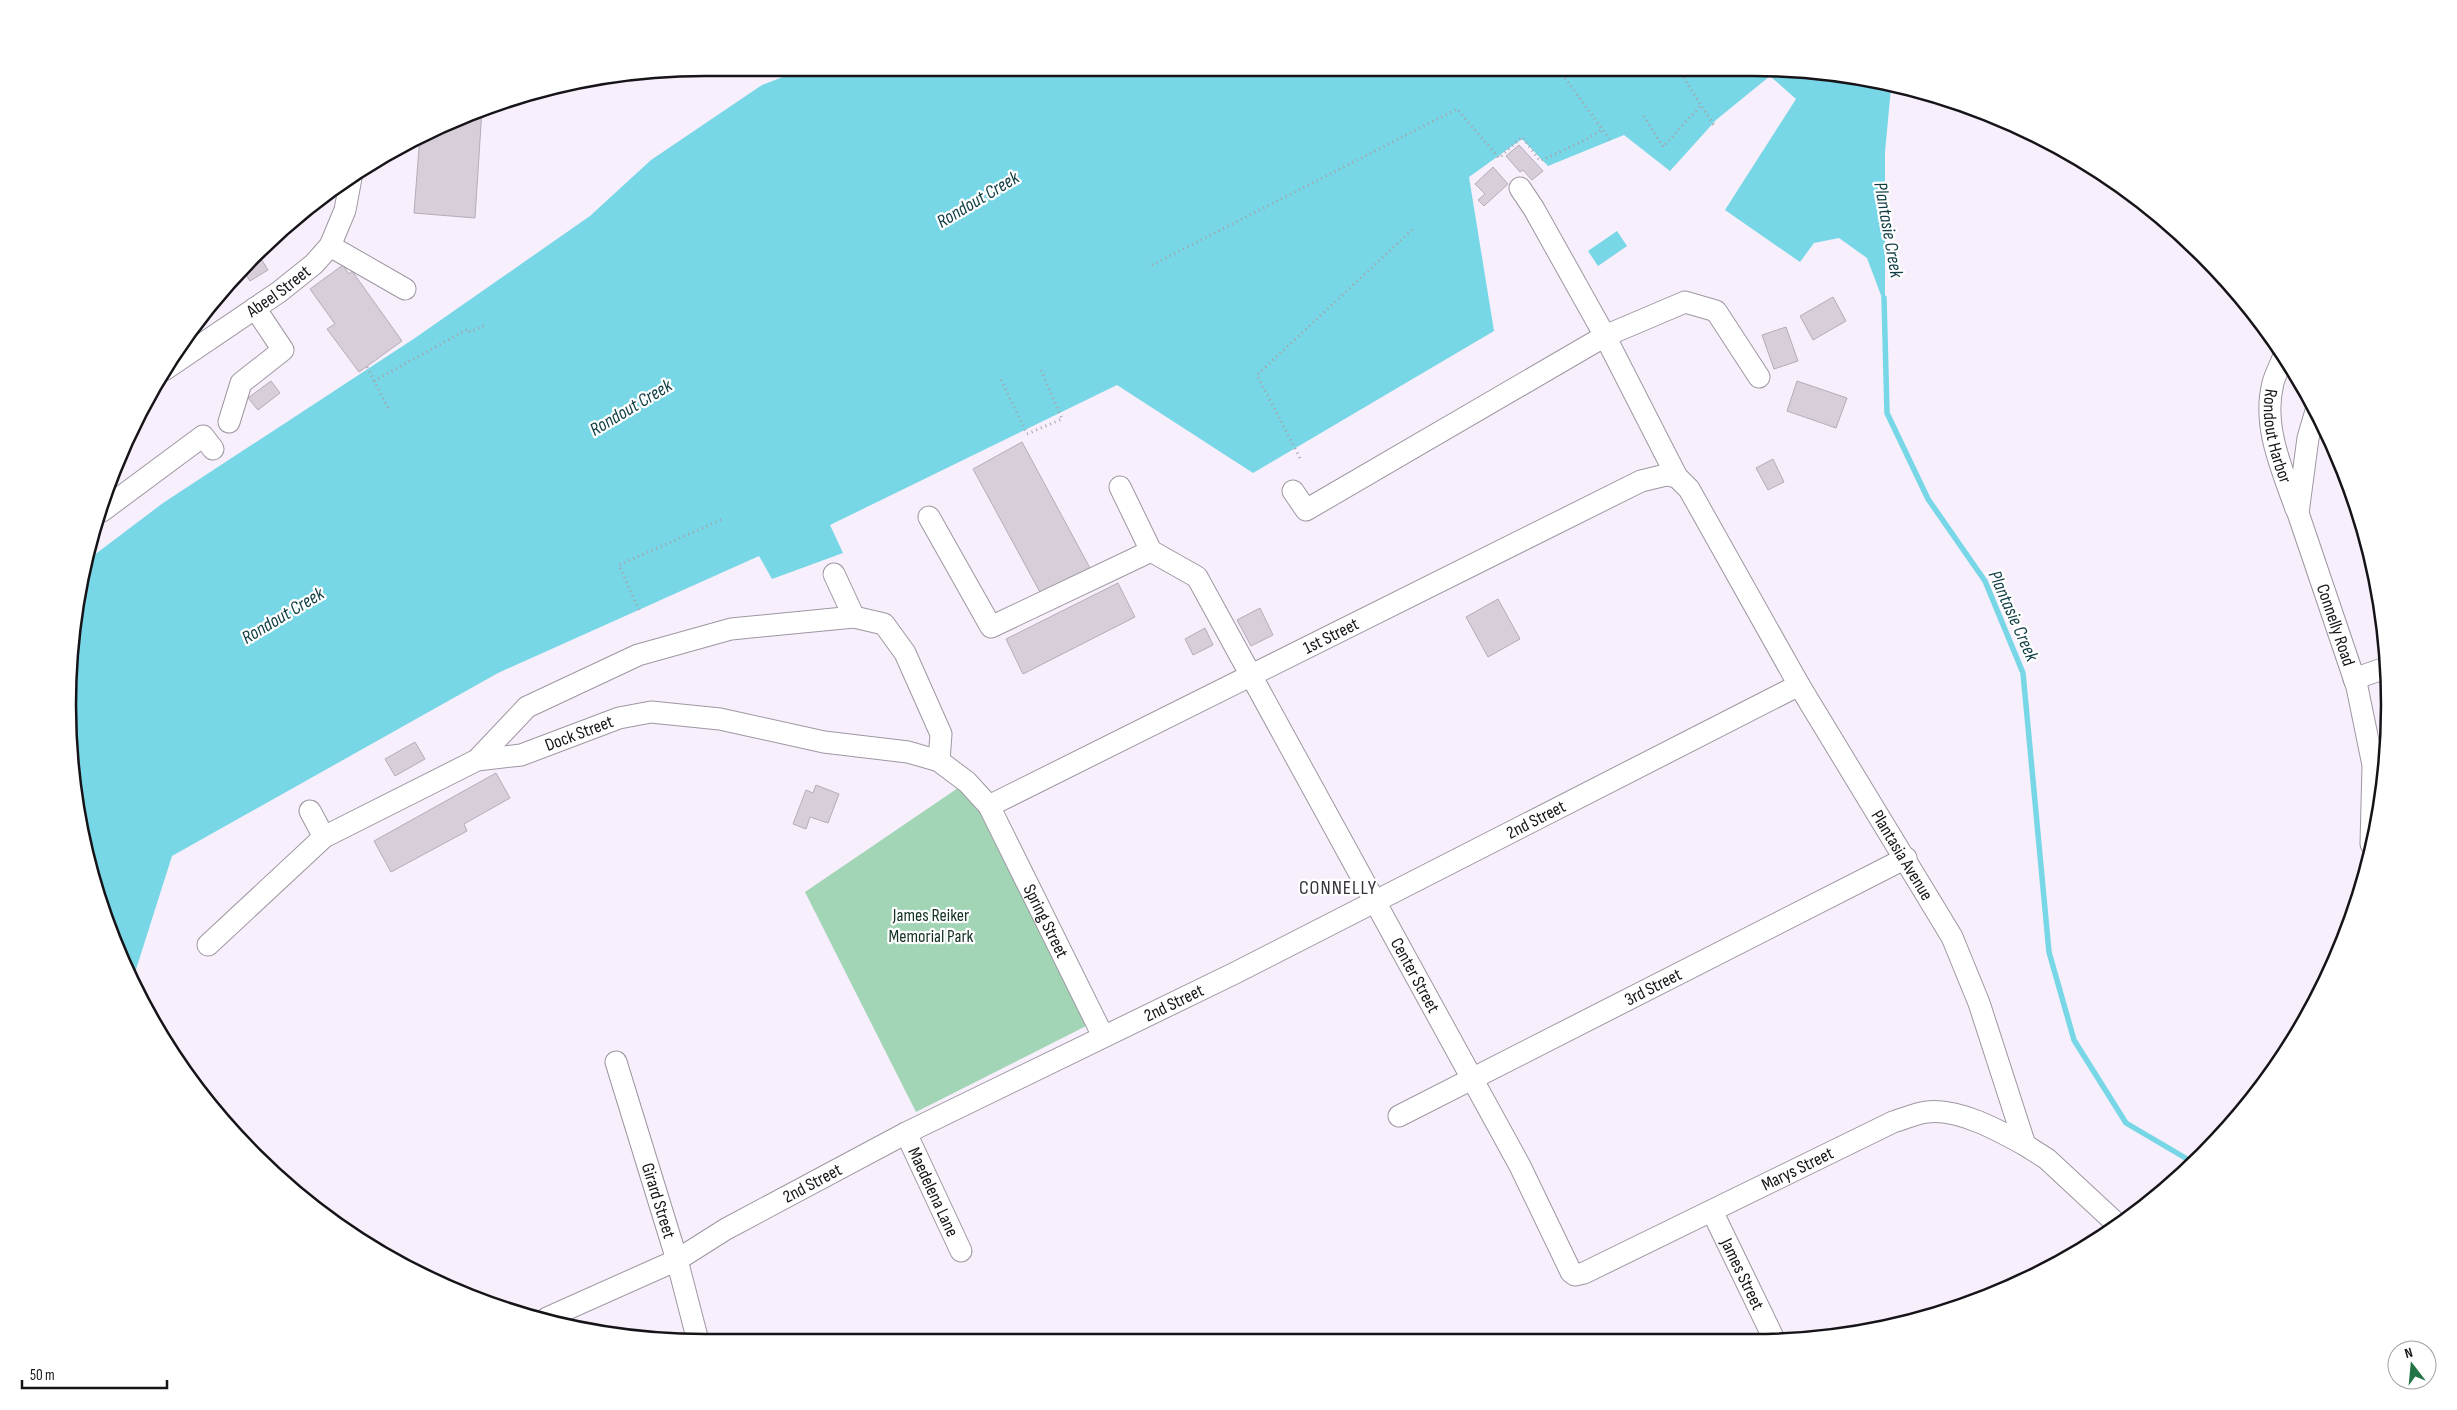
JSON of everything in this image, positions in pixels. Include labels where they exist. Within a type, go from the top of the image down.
[{"type":"street","name":"Abeel Street","points":[[182,356],[256,308],[314,264],[330,246],[346,210],[350,186]]},
{"type":"street","name":"Plantasia Avenue","points":[[1520,188],[1534,209],[1605,336],[1677,477],[1689,489],[1799,685],[1906,858],[1952,937],[1980,1003],[2025,1144]]},
{"type":"street","points":[[330,246],[405,289]]},
{"type":"street","points":[[1293,491],[1306,510],[1605,336],[1685,302],[1716,311],[1759,377]]},
{"type":"street","points":[[229,422],[241,383],[284,350],[256,308]]},
{"type":"street","name":"Rondout Harbor","points":[[2280,365],[2273,383],[2269,412],[2276,450],[2298,514]]},
{"type":"street","name":"Connelly Road","points":[[2313,421],[2308,438],[2298,514],[2354,679],[2373,764],[2372,808]]},
{"type":"street","points":[[109,506],[203,436],[213,449]]},
{"type":"street","name":"1st Street","points":[[989,806],[1641,481],[1666,475],[1677,477]]},
{"type":"street","points":[[928,517],[991,627],[1151,551],[1120,487]]},
{"type":"street","name":"Center Street","points":[[1151,551],[1197,577],[1473,1078],[1520,1166],[1571,1272],[1575,1275]]},
{"type":"street","points":[[834,574],[854,617]]},
{"type":"street","points":[[477,760],[527,707],[638,655],[731,629],[854,617],[884,624],[905,654],[941,734],[939,761]]},
{"type":"street","points":[[2354,679],[2379,670]]},
{"type":"street","name":"2nd Street","points":[[554,1315],[677,1260],[726,1228],[906,1133],[1235,972],[1799,685]]},
{"type":"street","name":"Dock Street","points":[[208,945],[324,837],[477,760],[521,755],[619,718],[651,712],[720,719],[824,742],[908,752],[939,761],[967,782],[989,806]]},
{"type":"street","name":"Spring Street","points":[[989,806],[1103,1036]]},
{"type":"street","points":[[310,811],[324,837]]},
{"type":"street","name":"3rd Street","points":[[1399,1116],[1906,858]]},
{"type":"street","name":"Girard Street","points":[[616,1062],[677,1260],[696,1334]]},
{"type":"street","name":"Marys Street","points":[[1575,1275],[1584,1273],[1894,1122],[1926,1112],[1946,1112],[1992,1127],[2025,1144]]},
{"type":"street","name":"Maedelena Lane","points":[[906,1133],[961,1251]]},
{"type":"street","points":[[2025,1144],[2047,1159],[2112,1220]]},
{"type":"street","name":"James Street","points":[[1712,1211],[1771,1333]]},
{"type":"path","points":[[1563,76],[1611,141]]},
{"type":"path","points":[[1682,76],[1715,127]]},
{"type":"path","points":[[1644,116],[1663,148],[1701,105]]},
{"type":"path","points":[[1152,265],[1457,109],[1499,158],[1522,137],[1540,161],[1587,139],[1602,129]]},
{"type":"path","points":[[1300,458],[1257,375],[1414,228]]},
{"type":"path","points":[[374,381],[468,329],[470,332],[485,325]]},
{"type":"path","points":[[367,367],[388,408]]},
{"type":"path","points":[[1001,380],[1027,434],[1062,419],[1041,370]]},
{"type":"path","points":[[639,610],[619,565],[723,519]]},
{"type":"green space","name":"James Reiker Memorial Park","points":[[958,788],[987,815],[1086,1026],[916,1112],[805,892]]},
{"type":"water","name":"Rondout Creek","points":[[786,76],[1769,77],[1716,120],[1670,171],[1624,135],[1548,166],[1522,139],[1469,177],[1494,331],[1253,473],[1117,385],[830,525],[843,553],[772,579],[759,556],[498,673],[172,856],[135,971],[124,946],[98,868],[88,828],[78,746],[76,705],[78,664],[88,582],[95,555],[163,503],[415,338],[590,216],[651,160],[762,85]]},
{"type":"water","points":[[1771,77],[1834,82],[1891,92],[1885,152],[1885,306],[1867,258],[1839,238],[1814,243],[1800,262],[1725,210],[1796,99]]},
{"type":"water","points":[[1617,231],[1627,246],[1598,266],[1588,251]]},
{"type":"building","points":[[481,118],[475,218],[414,213],[419,145]]},
{"type":"building","points":[[1519,145],[1543,171],[1532,180],[1523,170],[1520,172],[1506,156]]},
{"type":"building","points":[[1493,167],[1508,184],[1484,206],[1478,200],[1485,194],[1475,184]]},
{"type":"building","points":[[261,259],[268,270],[250,281],[246,275]]},
{"type":"building","points":[[343,265],[349,274],[352,271],[402,341],[359,372],[327,329],[335,324],[310,289]]},
{"type":"building","points":[[1833,297],[1846,321],[1813,340],[1800,316]]},
{"type":"building","points":[[1786,327],[1798,361],[1774,369],[1762,335]]},
{"type":"building","points":[[271,381],[280,393],[258,410],[248,398]]},
{"type":"building","points":[[1797,381],[1847,398],[1836,428],[1787,411]]},
{"type":"building","points":[[1022,442],[1090,568],[1041,594],[973,469]]},
{"type":"building","points":[[1773,459],[1784,482],[1768,490],[1756,468]]},
{"type":"building","points":[[1118,583],[1135,617],[1023,674],[1006,639]]},
{"type":"building","points":[[1498,599],[1520,639],[1488,657],[1466,617]]},
{"type":"building","points":[[1260,608],[1273,635],[1251,646],[1237,620]]},
{"type":"building","points":[[1205,628],[1213,645],[1193,655],[1185,639]]},
{"type":"building","points":[[415,742],[425,759],[395,776],[385,759]]},
{"type":"building","points":[[496,773],[510,798],[464,824],[467,831],[391,872],[374,841]]},
{"type":"building","points":[[816,785],[839,794],[828,823],[810,817],[806,829],[793,824],[806,790],[813,793]]},
{"type":"waterway","name":"Plantasie Creek","points":[[1884,298],[1887,413],[1928,499],[1985,581],[2023,673],[2049,952],[2074,1040],[2126,1123],[2187,1159]]},
{"type":"district","name":"CONNELLY","points":[[1338,888]]}]
